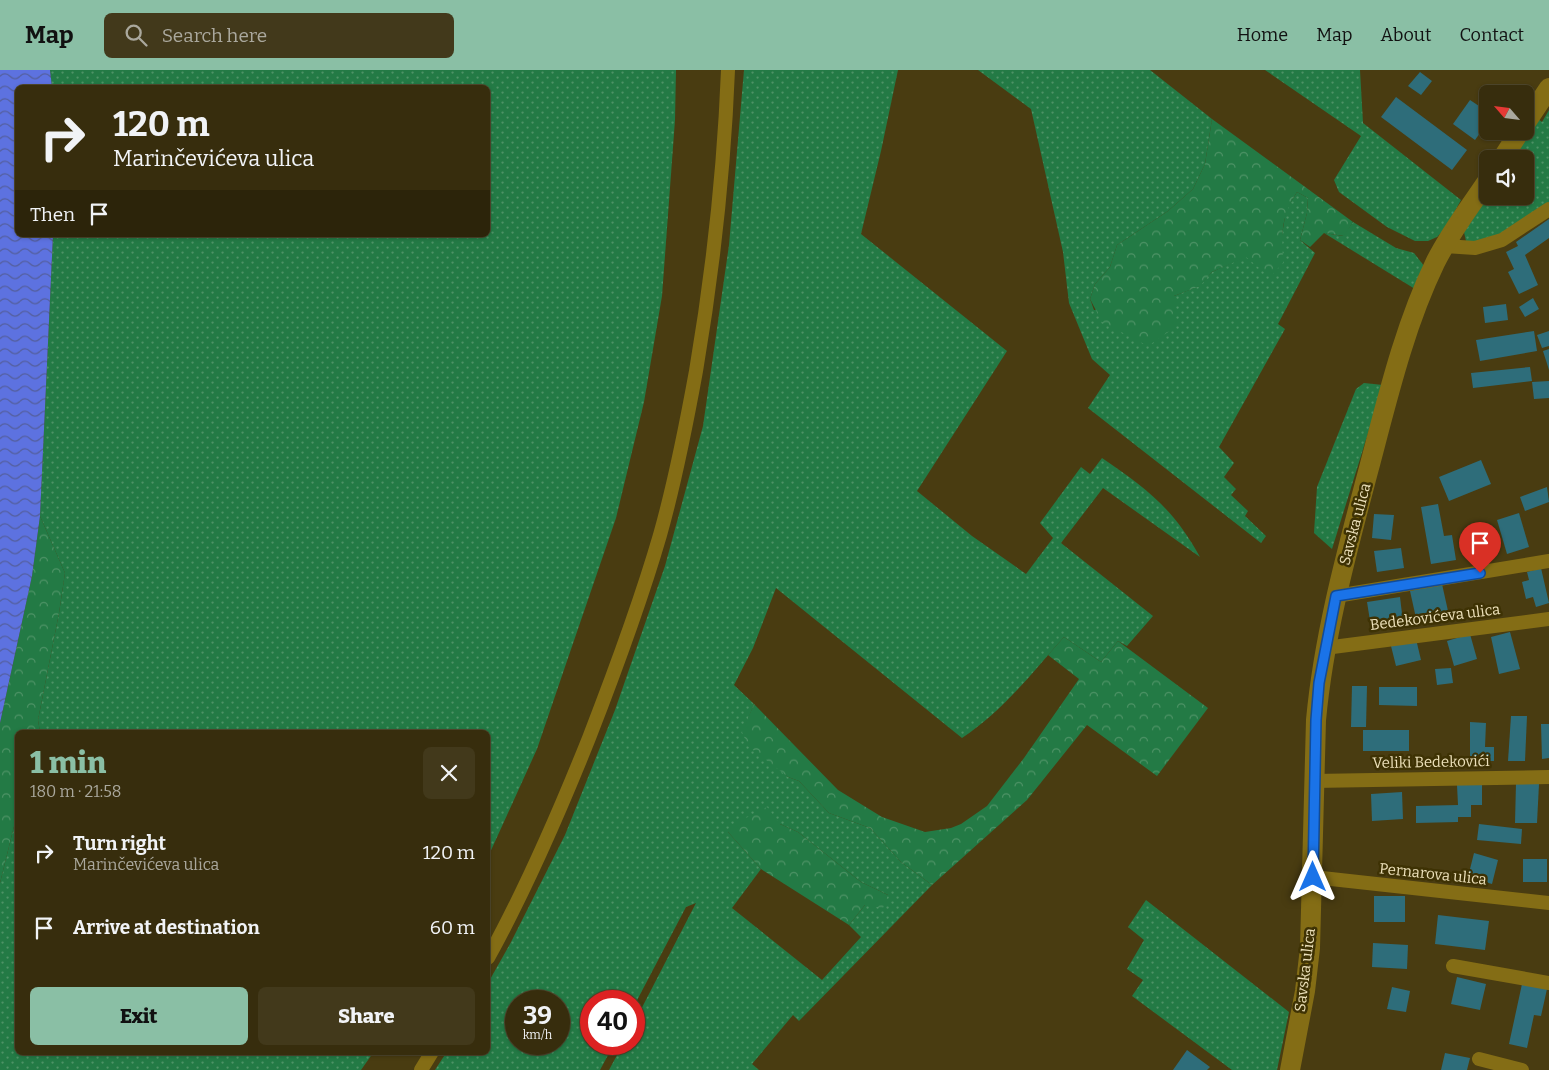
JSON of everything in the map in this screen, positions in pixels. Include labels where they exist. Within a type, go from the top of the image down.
[{"type":"street","points":[[490,954],[513,913],[561,810],[614,675],[660,534],[687,421],[711,282],[726,128],[728,70]]},
{"type":"street","points":[[1534,110],[1549,88]]},
{"type":"street","name":"Savska ulica","points":[[1290,1070],[1305,991],[1310,948],[1313,877],[1313,780],[1319,683],[1336,596],[1399,360],[1425,285],[1445,246],[1479,194]]},
{"type":"street","points":[[1445,246],[1475,248],[1488,245],[1521,229],[1549,209]]},
{"type":"street","points":[[1336,596],[1549,561]]},
{"type":"street","name":"Bedekovićeva ulica","points":[[1325,648],[1549,619]]},
{"type":"street","name":"Veliki Bedekovići","points":[[1313,780],[1549,777]]},
{"type":"street","name":"Pernarova ulica","points":[[1313,877],[1549,903]]},
{"type":"street","points":[[1453,966],[1549,983]]},
{"type":"street","points":[[421,1070],[430,1055]]},
{"type":"street","points":[[1479,1059],[1522,1070]]},
{"type":"green space","points":[[50,70],[676,70],[675,120],[662,296],[644,402],[616,518],[537,749],[490,853],[490,730],[40,730],[38,720],[65,573],[40,516],[53,237],[490,237],[490,85],[52,85]]},
{"type":"green space","points":[[744,70],[898,70],[861,234],[1007,351],[917,491],[972,536],[1026,574],[1053,538],[1040,523],[1081,467],[1090,474],[1102,458],[1146,490],[1169,512],[1180,525],[1200,557],[1103,488],[1061,543],[1153,616],[1127,646],[1118,641],[1101,662],[1064,637],[1003,704],[977,728],[962,738],[776,588],[753,648],[734,685],[754,704],[743,732],[788,777],[799,781],[829,813],[870,828],[901,862],[932,885],[799,1021],[793,1015],[752,1064],[759,1070],[609,1070],[617,1055],[645,1055],[645,1002],[696,903],[686,907],[642,990],[580,990],[580,1055],[608,1055],[600,1070],[435,1070],[445,1055],[490,1055],[490,979],[565,835],[615,710],[665,566],[703,426],[729,245]],"holes":[[[780,824],[798,832],[861,882],[888,895],[865,905],[849,925],[861,937],[822,980],[732,908],[761,869],[728,832]]]},
{"type":"green space","points":[[978,70],[1150,70],[1212,119],[1205,164],[1193,189],[1168,211],[1117,245],[1110,267],[1095,284],[1090,299],[1094,310],[1173,310],[1174,296],[1199,286],[1212,272],[1246,256],[1270,276],[1282,235],[1286,210],[1297,192],[1308,198],[1307,213],[1300,240],[1315,253],[1278,324],[1285,329],[1219,447],[1234,463],[1224,477],[1236,489],[1231,495],[1248,511],[1245,516],[1266,536],[1261,543],[1088,408],[1110,375],[1092,359],[1069,303],[1063,252],[1031,109]]},
{"type":"green space","points":[[1265,70],[1360,70],[1363,123],[1461,200],[1445,229],[1437,237],[1428,241],[1415,241],[1387,227],[1339,192],[1334,180],[1361,136]]},
{"type":"green space","points":[[1549,110],[1549,203],[1510,230],[1488,239],[1466,241],[1464,232],[1482,205],[1534,205],[1534,150],[1519,150],[1525,140],[1534,140],[1534,125],[1538,119],[1542,122]]},
{"type":"green space","points":[[1212,119],[1353,222],[1344,236],[1324,233],[1310,247],[1300,240],[1307,213],[1308,198],[1297,192],[1291,201],[1283,226],[1283,263],[1270,277],[1246,257],[1212,272],[1200,286],[1174,296],[1174,328],[1148,346],[1102,322],[1090,299],[1095,284],[1110,267],[1117,245],[1168,211],[1193,189],[1205,164]]},
{"type":"green space","points":[[1353,222],[1396,248],[1414,253],[1424,266],[1415,289],[1324,233],[1343,236]]},
{"type":"green space","points":[[1364,383],[1383,385],[1332,549],[1314,533],[1317,487],[1356,389]]},
{"type":"green space","points":[[40,516],[65,573],[38,720],[40,730],[15,730],[15,822],[0,883],[0,723],[32,576]]},
{"type":"green space","points":[[1064,637],[1101,662],[1118,641],[1208,708],[1157,776],[1087,725],[1027,800],[932,885],[901,862],[870,828],[829,813],[799,781],[788,777],[748,746],[742,732],[754,704],[838,790],[882,817],[925,832],[951,828],[961,824],[987,806],[1024,758],[1079,679],[1048,655]]},
{"type":"green space","points":[[767,807],[780,824],[798,832],[861,882],[888,895],[883,908],[865,905],[849,925],[761,869],[728,832],[744,819]]},
{"type":"green space","points":[[15,822],[15,1055],[372,1055],[361,1070],[0,1070],[0,883]]},
{"type":"green space","points":[[1146,900],[1289,1012],[1277,1070],[1232,1070],[1132,996],[1143,980],[1127,969],[1144,940],[1128,927]]},
{"type":"water","points":[[0,70],[50,70],[52,85],[15,85],[15,237],[53,237],[40,516],[32,576],[0,723]]},
{"type":"building","points":[[1420,72],[1432,81],[1421,95],[1408,86]]},
{"type":"building","points":[[1396,97],[1467,150],[1452,170],[1381,117]]},
{"type":"building","points":[[1470,100],[1479,106],[1479,134],[1475,140],[1453,124]]},
{"type":"building","points":[[1549,219],[1549,238],[1525,255],[1538,285],[1519,294],[1508,272],[1514,269],[1506,252],[1518,246],[1516,242]]},
{"type":"building","points":[[1533,298],[1539,309],[1525,317],[1519,307]]},
{"type":"building","points":[[1506,304],[1508,320],[1485,323],[1483,307]]},
{"type":"building","points":[[1534,331],[1537,351],[1480,361],[1476,340]]},
{"type":"building","points":[[1549,331],[1549,346],[1542,348],[1537,335]]},
{"type":"building","points":[[1549,349],[1549,370],[1543,351]]},
{"type":"building","points":[[1530,367],[1532,381],[1473,388],[1471,373]]},
{"type":"building","points":[[1549,381],[1549,398],[1534,399],[1532,382]]},
{"type":"building","points":[[1481,460],[1491,484],[1449,501],[1439,477]]},
{"type":"building","points":[[1547,487],[1549,502],[1525,511],[1520,497]]},
{"type":"building","points":[[1438,504],[1444,536],[1452,535],[1456,560],[1431,564],[1421,507]]},
{"type":"building","points":[[1519,513],[1529,547],[1507,554],[1497,520]]},
{"type":"building","points":[[1374,514],[1394,515],[1391,540],[1372,538]]},
{"type":"building","points":[[1401,548],[1404,568],[1377,572],[1374,551]]},
{"type":"building","points":[[1541,568],[1549,603],[1536,607],[1533,597],[1526,599],[1522,582],[1529,580],[1527,572]]},
{"type":"building","points":[[1442,584],[1448,611],[1416,618],[1410,591]]},
{"type":"building","points":[[1400,597],[1403,622],[1371,627],[1367,602]]},
{"type":"building","points":[[1510,632],[1520,669],[1499,674],[1491,637]]},
{"type":"building","points":[[1470,634],[1477,659],[1454,666],[1447,641]]},
{"type":"building","points":[[1416,639],[1421,660],[1396,666],[1391,646]]},
{"type":"building","points":[[1451,668],[1453,683],[1437,685],[1435,669]]},
{"type":"building","points":[[1352,686],[1367,686],[1366,727],[1351,727]]},
{"type":"building","points":[[1379,687],[1417,687],[1417,706],[1379,705]]},
{"type":"building","points":[[1511,716],[1527,716],[1525,761],[1508,761]]},
{"type":"building","points":[[1470,722],[1486,723],[1485,747],[1494,747],[1494,761],[1470,761]]},
{"type":"building","points":[[1541,724],[1549,724],[1549,758],[1542,759]]},
{"type":"building","points":[[1363,730],[1409,730],[1409,751],[1363,751]]},
{"type":"building","points":[[1516,783],[1539,784],[1537,823],[1515,823]]},
{"type":"building","points":[[1482,784],[1482,805],[1471,805],[1471,817],[1458,817],[1458,822],[1416,823],[1416,806],[1458,805],[1457,785]]},
{"type":"building","points":[[1402,792],[1403,819],[1372,821],[1371,794]]},
{"type":"building","points":[[1479,824],[1522,829],[1521,844],[1477,840]]},
{"type":"building","points":[[1474,853],[1498,860],[1492,884],[1468,877]]},
{"type":"building","points":[[1523,859],[1547,859],[1547,882],[1523,882]]},
{"type":"building","points":[[1374,896],[1405,896],[1405,922],[1374,922]]},
{"type":"building","points":[[1438,915],[1489,921],[1485,950],[1435,944]]},
{"type":"building","points":[[1373,943],[1408,945],[1407,969],[1372,967]]},
{"type":"building","points":[[1457,977],[1486,984],[1480,1010],[1451,1004]]},
{"type":"building","points":[[1522,984],[1547,989],[1541,1016],[1534,1015],[1527,1048],[1509,1044]]},
{"type":"building","points":[[1392,987],[1410,991],[1406,1012],[1387,1009]]},
{"type":"building","points":[[1187,1050],[1210,1067],[1207,1070],[1173,1070]]},
{"type":"building","points":[[1445,1053],[1470,1058],[1467,1070],[1441,1070]]},
{"type":"route","points":[[1313,877],[1313,780],[1319,683],[1336,596],[1480,573]]}]
